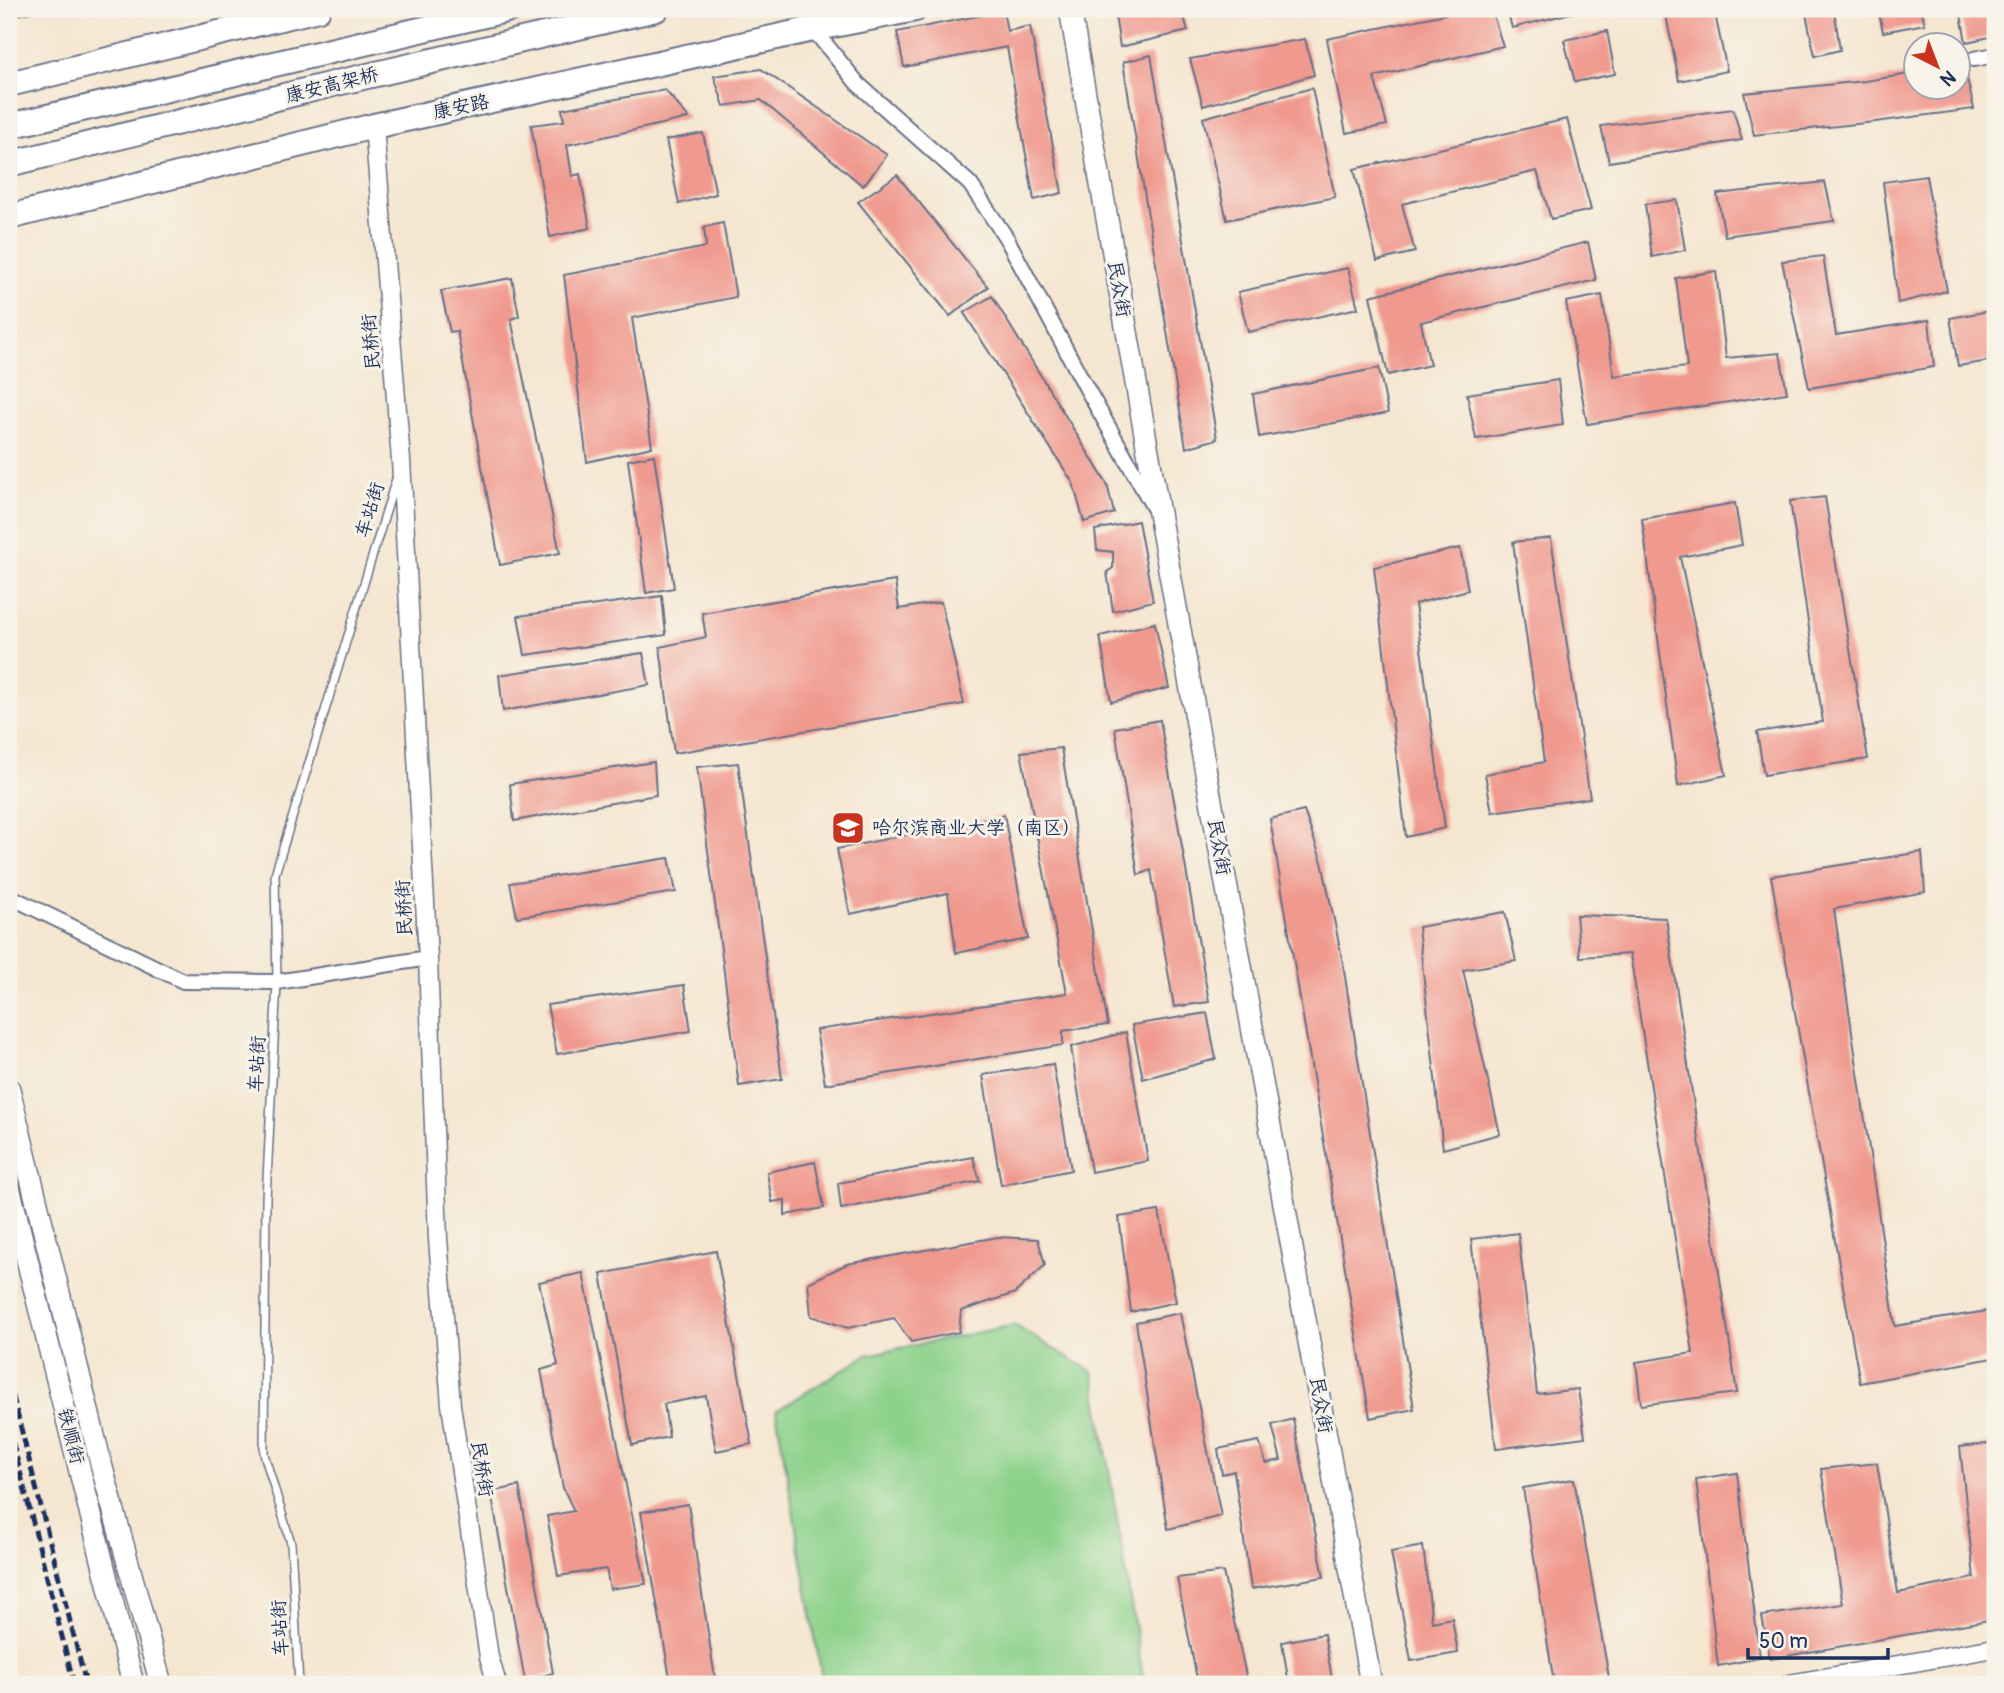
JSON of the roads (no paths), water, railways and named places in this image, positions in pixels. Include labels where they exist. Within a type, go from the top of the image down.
[{"type":"highway","points":[[9,84],[318,9]]},
{"type":"highway","name":"康安高架桥","points":[[9,126],[510,9]]},
{"type":"highway","name":"康安高架桥","points":[[9,164],[337,83],[656,9]]},
{"type":"highway","name":"康安路","points":[[9,217],[374,126],[915,9]]},
{"type":"main road","name":"民众街","points":[[1070,9],[1371,1684]]},
{"type":"main road","points":[[9,1089],[101,1464],[161,1684]]},
{"type":"main road","name":"铁顺街","points":[[9,1187],[133,1684]]},
{"type":"street","points":[[813,29],[858,84],[970,184],[1007,239],[1160,519]]},
{"type":"street","points":[[1974,59],[1995,55]]},
{"type":"street","name":"民桥街","points":[[374,126],[401,460],[428,958],[438,1239],[451,1405],[489,1657],[497,1684]]},
{"type":"street","points":[[9,896],[183,981],[277,982],[428,958]]},
{"type":"street","points":[[1789,1684],[1995,1648]]},
{"type":"lane","name":"车站街","points":[[299,1684],[290,1544],[264,1454],[266,1199],[277,982],[275,874],[401,460]]},
{"type":"railway","points":[[9,1381],[86,1684]]},
{"type":"railway","points":[[9,1428],[74,1684]]},
{"type":"railway","points":[[9,1664],[14,1684]]},
{"type":"place","name":"哈尔滨商业大学（南区）","points":[[848,828]]}]
